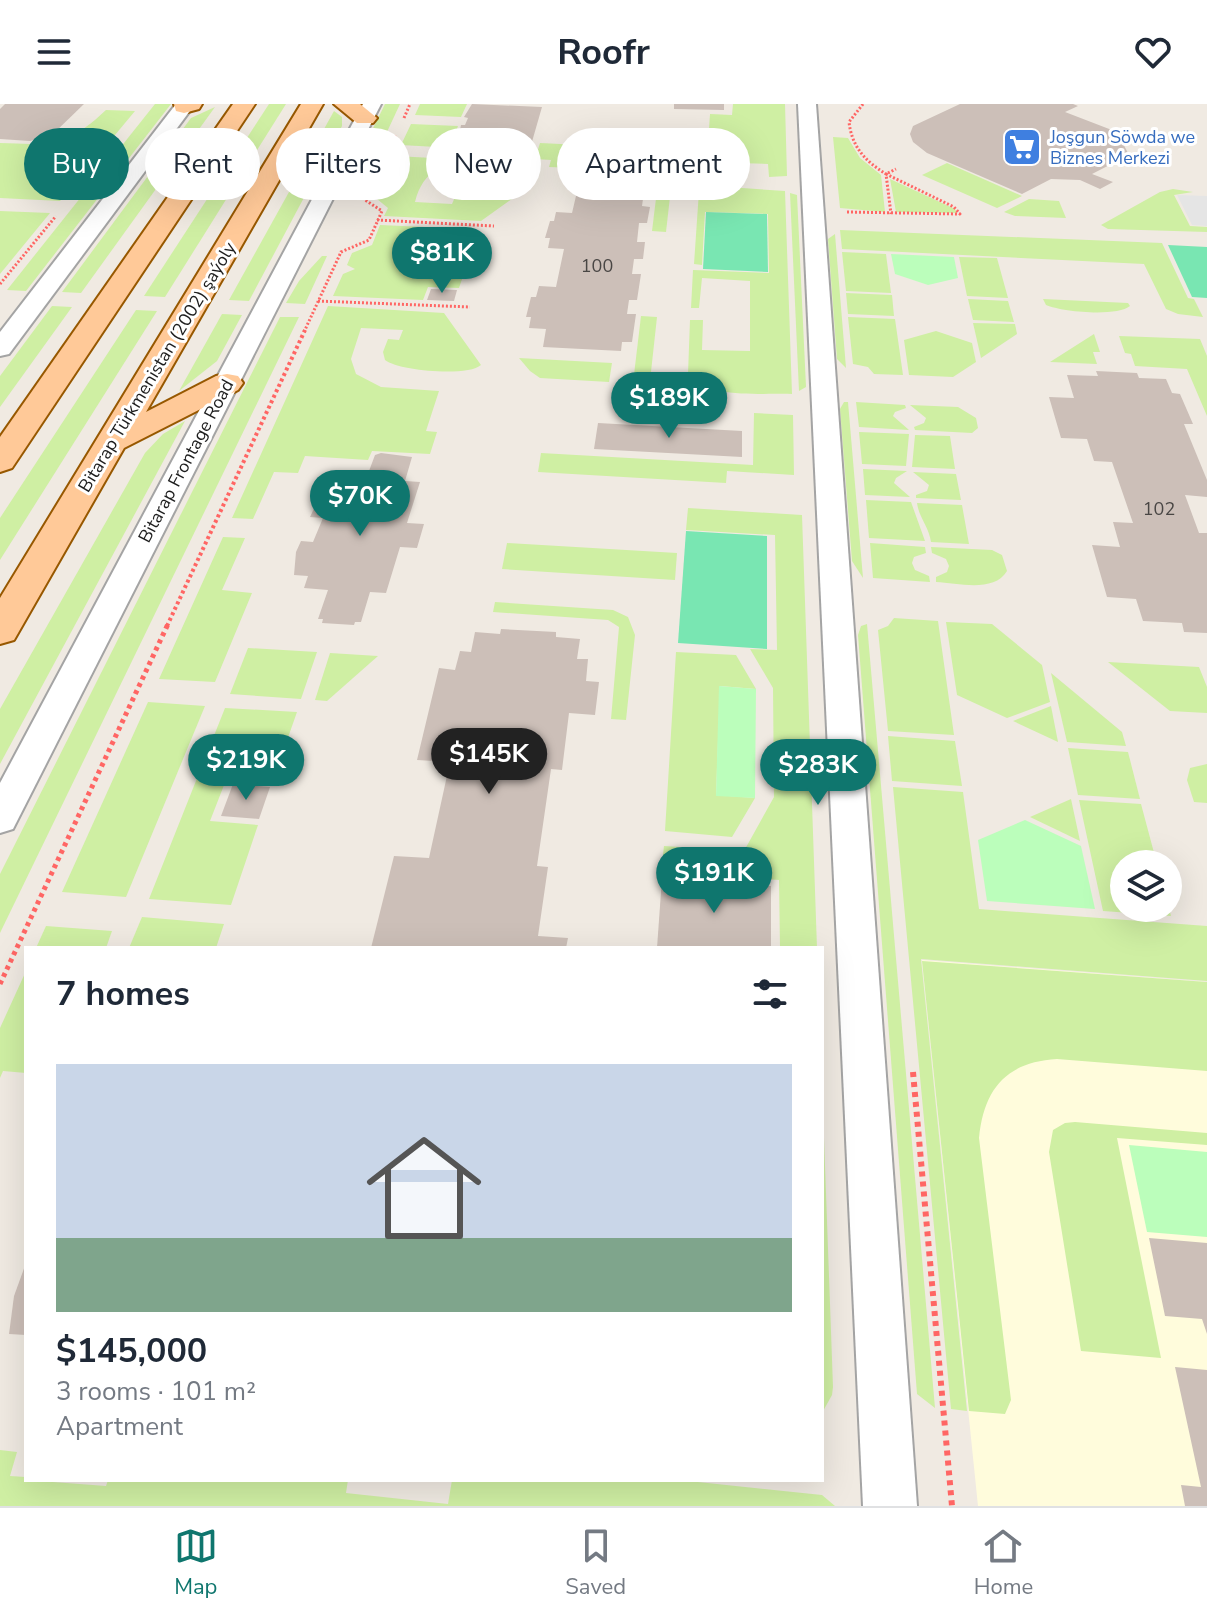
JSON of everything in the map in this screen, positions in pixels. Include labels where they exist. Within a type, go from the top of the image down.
[{"type":"main road","points":[[0,461],[244,104]]},
{"type":"main road","name":"Bitarap Türkmenistan (2002) şaýoly","points":[[0,630],[312,104]]},
{"type":"main road","points":[[113,441],[227,383]]},
{"type":"street","points":[[807,104],[890,1506]]},
{"type":"street","points":[[0,349],[187,105]]},
{"type":"street","name":"Bitarap Frontage Road","points":[[0,818],[227,383],[361,109]]},
{"type":"path","points":[[0,984],[341,252],[369,240],[382,211],[365,200],[410,104]]},
{"type":"path","points":[[863,104],[849,122],[852,142],[864,158],[886,174],[954,207],[960,214],[891,214],[886,174]]},
{"type":"path","points":[[886,174],[896,169]]},
{"type":"path","points":[[377,220],[494,226]]},
{"type":"path","points":[[318,301],[470,307]]},
{"type":"path","points":[[943,1409],[952,1506]]},
{"type":"shaded area","points":[[1177,195],[1207,196],[1207,226],[1192,225]]},
{"type":"shaded area","points":[[922,960],[1207,982],[1207,1506],[978,1506]]},
{"type":"green space","points":[[155,104],[171,104],[152,128],[145,128],[145,138],[129,158],[129,137]]},
{"type":"green space","points":[[269,104],[286,104],[260,145],[260,128],[253,128]]},
{"type":"green space","points":[[385,104],[400,104],[389,128],[373,128]]},
{"type":"green space","points":[[420,104],[467,104],[461,117],[415,115]]},
{"type":"green space","points":[[733,104],[785,104],[787,176],[769,177],[768,164],[750,163],[750,128],[709,128],[710,114],[732,115]]},
{"type":"green space","points":[[215,107],[200,128],[184,128],[191,118]]},
{"type":"green space","points":[[106,110],[135,111],[121,128],[84,128]]},
{"type":"green space","points":[[334,111],[342,117],[341,128],[325,128]]},
{"type":"green space","points":[[411,124],[458,126],[426,128],[426,146],[410,146]]},
{"type":"green space","points":[[833,137],[848,138],[860,158],[881,175],[885,212],[840,208]]},
{"type":"green space","points":[[0,143],[24,144],[24,199],[0,198]]},
{"type":"green space","points":[[541,143],[557,144],[557,167],[549,167],[551,160],[541,159]]},
{"type":"green space","points":[[410,157],[426,158],[426,180],[415,202],[452,204],[454,200],[511,200],[481,221],[384,216],[388,208],[378,200],[410,200]]},
{"type":"green space","points":[[947,163],[1022,196],[997,208],[922,175]]},
{"type":"green space","points":[[890,179],[955,209],[957,213],[896,212]]},
{"type":"green space","points":[[145,180],[145,200],[148,200],[81,293],[62,292]]},
{"type":"green space","points":[[750,189],[785,191],[792,394],[721,391],[707,388],[688,374],[690,320],[703,320],[702,350],[750,351],[750,281],[702,278],[699,308],[691,308],[693,270],[769,273],[768,214],[705,212],[702,265],[694,264],[698,200],[750,200]]},
{"type":"green space","points":[[1173,189],[1193,192],[1174,195],[1190,226],[1207,227],[1207,232],[1108,229],[1101,225],[1160,192]]},
{"type":"green space","points":[[790,193],[797,195],[806,387],[799,391]]},
{"type":"green space","points":[[1029,199],[1059,201],[1066,218],[1015,216],[1004,212]]},
{"type":"green space","points":[[79,200],[97,200],[26,291],[7,290]]},
{"type":"green space","points":[[206,200],[226,200],[165,297],[144,296]]},
{"type":"green space","points":[[285,200],[303,200],[249,301],[229,300]]},
{"type":"green space","points":[[656,200],[670,200],[666,232],[652,231]]},
{"type":"green space","points":[[0,211],[50,213],[0,274]]},
{"type":"green space","points":[[706,212],[767,214],[768,272],[703,269]]},
{"type":"green space","points":[[380,225],[448,228],[444,239],[475,241],[459,288],[428,287],[423,300],[333,296],[343,274],[355,269],[347,265],[352,253],[372,245]]},
{"type":"green space","points":[[840,230],[1162,243],[1188,298],[1194,299],[1203,317],[1166,309],[1144,264],[842,249]]},
{"type":"green space","points":[[835,234],[846,368],[837,359],[828,239]]},
{"type":"green space","points":[[1168,245],[1207,247],[1207,298],[1192,297]]},
{"type":"green space","points":[[842,252],[886,254],[891,293],[846,291]]},
{"type":"green space","points":[[891,254],[954,257],[958,278],[928,285],[895,274]]},
{"type":"green space","points":[[322,256],[327,256],[305,304],[286,303],[299,281]]},
{"type":"green space","points":[[959,257],[997,258],[1008,298],[967,296]]},
{"type":"green space","points":[[846,293],[892,295],[894,316],[848,314]]},
{"type":"green space","points":[[968,299],[1008,301],[1014,322],[973,320]]},
{"type":"green space","points":[[1043,299],[1128,303],[1130,306],[1114,311],[1076,311],[1054,308],[1046,305]]},
{"type":"green space","points":[[52,306],[72,307],[0,407],[0,376]]},
{"type":"green space","points":[[328,306],[444,313],[481,365],[474,369],[449,372],[418,370],[393,364],[385,360],[383,352],[388,339],[399,340],[403,330],[361,328],[351,359],[356,374],[381,387],[439,391],[426,431],[437,432],[430,454],[372,451],[368,460],[305,456],[298,473],[274,472],[253,519],[232,518]]},
{"type":"green space","points":[[136,310],[157,311],[0,560],[0,518]]},
{"type":"green space","points":[[222,314],[242,315],[217,361],[179,391]]},
{"type":"green space","points":[[641,316],[657,317],[651,372],[633,383]]},
{"type":"green space","points":[[280,317],[299,317],[0,933],[0,874]]},
{"type":"green space","points":[[848,317],[895,319],[903,375],[874,374],[868,367],[853,364]]},
{"type":"green space","points":[[973,323],[1015,324],[1017,334],[981,358]]},
{"type":"green space","points":[[936,331],[972,343],[976,362],[953,377],[909,375],[904,340]]},
{"type":"green space","points":[[1094,334],[1100,352],[1093,352],[1097,364],[1050,362]]},
{"type":"green space","points":[[1119,336],[1200,339],[1207,356],[1207,416],[1187,369],[1135,366],[1131,354],[1125,353]]},
{"type":"green space","points":[[519,358],[612,363],[609,382],[540,378]]},
{"type":"green space","points":[[844,402],[848,402],[863,578],[852,561],[840,409]]},
{"type":"green space","points":[[856,402],[905,405],[906,408],[893,416],[909,430],[859,427]]},
{"type":"green space","points":[[910,405],[958,407],[976,418],[978,428],[972,433],[915,430],[914,427],[924,423],[926,418]]},
{"type":"green space","points":[[754,413],[793,415],[794,475],[727,471],[726,483],[538,472],[541,453],[753,465]]},
{"type":"green space","points":[[185,421],[0,764],[0,709],[145,453],[163,434]]},
{"type":"green space","points":[[859,432],[909,434],[906,466],[862,464]]},
{"type":"green space","points":[[915,435],[950,436],[955,469],[912,467]]},
{"type":"green space","points":[[863,469],[907,471],[894,483],[910,497],[865,495]]},
{"type":"green space","points":[[913,472],[956,474],[961,500],[916,498],[916,495],[927,491],[929,485]]},
{"type":"green space","points":[[866,500],[911,502],[925,541],[869,538]]},
{"type":"green space","points":[[917,503],[962,505],[969,544],[931,542]]},
{"type":"green space","points":[[688,508],[802,515],[817,946],[780,946],[779,880],[661,872],[664,846],[744,851],[774,797],[773,688],[750,649],[777,650],[775,535],[686,530]]},
{"type":"green space","points":[[686,531],[767,536],[767,649],[678,643]]},
{"type":"green space","points":[[223,537],[245,538],[222,590],[252,593],[215,682],[159,679]]},
{"type":"green space","points":[[507,543],[677,553],[675,580],[502,569]]},
{"type":"green space","points":[[870,543],[925,547],[926,553],[914,557],[912,563],[915,570],[929,576],[930,582],[873,578]]},
{"type":"green space","points":[[931,547],[992,550],[1002,555],[1007,571],[1001,578],[985,584],[936,582],[936,577],[947,572],[949,566],[946,559],[932,553]]},
{"type":"green space","points":[[495,602],[613,610],[628,617],[635,635],[626,720],[611,719],[619,627],[608,620],[493,612]]},
{"type":"green space","points":[[894,618],[938,621],[954,735],[888,731],[878,630],[888,626]]},
{"type":"green space","points":[[946,622],[992,624],[1042,665],[1050,702],[1007,718],[957,695]]},
{"type":"green space","points":[[867,624],[935,1408],[917,1394],[858,635],[861,626]]},
{"type":"green space","points":[[248,648],[317,652],[301,699],[230,694]]},
{"type":"green space","points":[[676,652],[736,655],[756,689],[720,686],[716,795],[755,798],[732,837],[665,831]]},
{"type":"green space","points":[[330,653],[378,656],[327,701],[315,700]]},
{"type":"green space","points":[[1108,662],[1199,667],[1207,687],[1207,713],[1170,711]]},
{"type":"green space","points":[[1051,673],[1122,732],[1126,746],[1067,742]]},
{"type":"green space","points":[[719,686],[756,689],[755,798],[716,796]]},
{"type":"green space","points":[[148,702],[205,706],[126,897],[62,892]]},
{"type":"green space","points":[[1051,706],[1058,742],[1013,721]]},
{"type":"green space","points":[[225,708],[297,712],[272,783],[226,780],[210,821],[258,825],[231,905],[149,899]]},
{"type":"green space","points":[[888,736],[955,741],[962,786],[892,781]]},
{"type":"green space","points":[[1068,748],[1128,752],[1140,799],[1078,795]]},
{"type":"green space","points":[[1207,764],[1207,803],[1194,802],[1187,780],[1190,768]]},
{"type":"green space","points":[[893,787],[963,792],[979,909],[1110,919],[1110,922],[1207,926],[1207,981],[921,959],[967,1411],[951,1409]]},
{"type":"green space","points":[[1071,799],[1080,841],[1030,817]]},
{"type":"green space","points":[[1079,800],[1141,804],[1153,850],[1110,850],[1110,912],[1103,911]]},
{"type":"green space","points":[[1025,820],[1081,846],[1095,909],[987,901],[978,840]]},
{"type":"green space","points":[[142,917],[224,924],[217,946],[130,946]]},
{"type":"green space","points":[[46,926],[112,931],[107,946],[37,946]]},
{"type":"green space","points":[[922,961],[1207,982],[1207,1071],[1057,1059],[1039,1061],[1012,1072],[1001,1081],[986,1105],[979,1138],[1011,1400],[1005,1414],[969,1411]]},
{"type":"green space","points":[[24,975],[24,1073],[3,1071],[0,1078],[0,1028]]},
{"type":"green space","points":[[1065,1123],[1207,1133],[1207,1145],[1117,1138],[1161,1358],[1081,1351],[1049,1152],[1053,1130]]},
{"type":"green space","points":[[824,1137],[833,1387],[824,1409]]},
{"type":"green space","points":[[1129,1145],[1207,1152],[1207,1237],[1147,1232]]},
{"type":"green space","points":[[0,1450],[17,1452],[10,1476],[24,1477],[24,1482],[106,1486],[107,1482],[348,1482],[346,1493],[448,1504],[452,1482],[698,1482],[822,1495],[835,1506],[0,1506]]},
{"type":"building","points":[[5,104],[84,104],[59,128],[24,128],[24,141],[0,139],[0,109]]},
{"type":"building","points":[[472,104],[542,107],[536,128],[460,128],[468,118],[464,117]]},
{"type":"building","points":[[674,104],[724,104],[724,110],[674,109]]},
{"type":"building","name":"Joşgun Söwda we Biznes Merkezi","points":[[960,104],[1073,104],[1078,106],[1065,112],[1117,132],[1129,155],[1092,174],[1113,182],[1100,189],[1080,180],[1051,179],[1022,194],[927,153],[913,142],[910,134],[913,126]]},
{"type":"building","points":[[575,200],[643,200],[642,206],[650,207],[647,223],[639,223],[637,242],[645,242],[643,259],[634,259],[632,274],[641,274],[637,300],[629,300],[627,314],[636,314],[632,342],[622,342],[621,351],[543,347],[546,329],[529,328],[531,317],[526,317],[531,297],[536,297],[539,286],[556,287],[564,249],[548,248],[550,238],[545,238],[550,221],[554,221],[556,212],[572,213]]},
{"type":"building","points":[[451,228],[476,229],[472,239],[448,238]]},
{"type":"building","points":[[431,289],[457,290],[454,301],[427,300]]},
{"type":"building","points":[[1096,371],[1137,373],[1139,378],[1166,379],[1172,393],[1180,394],[1193,424],[1184,424],[1207,480],[1207,497],[1185,495],[1199,533],[1207,533],[1207,633],[1184,632],[1182,623],[1143,621],[1136,599],[1107,597],[1092,545],[1120,547],[1113,522],[1133,523],[1112,462],[1094,461],[1087,439],[1061,438],[1049,397],[1074,398],[1067,375],[1098,376]]},
{"type":"building","points":[[598,423],[742,431],[742,457],[594,449]]},
{"type":"building","points":[[375,455],[412,457],[405,481],[420,482],[407,523],[424,524],[417,548],[400,547],[386,593],[370,592],[361,622],[354,625],[322,623],[323,619],[318,619],[328,590],[304,588],[308,576],[294,575],[296,552],[301,541],[313,542],[323,518],[310,517],[322,492],[328,487],[341,488],[345,478],[366,479]]},
{"type":"building","points":[[501,629],[556,632],[556,637],[580,639],[577,659],[588,659],[586,681],[599,682],[595,715],[569,713],[562,770],[551,769],[537,866],[548,867],[538,936],[568,938],[566,946],[372,946],[394,856],[429,858],[450,762],[417,760],[439,668],[455,670],[460,651],[471,652],[475,632],[500,634]]},
{"type":"building","points":[[233,784],[270,787],[259,819],[221,816]]},
{"type":"building","points":[[662,878],[771,886],[771,946],[657,946]]},
{"type":"building","points":[[1149,1238],[1207,1243],[1207,1334],[1202,1319],[1165,1316]]},
{"type":"building","points":[[24,1268],[24,1335],[9,1334],[14,1296]]},
{"type":"building","points":[[1175,1367],[1207,1370],[1207,1506],[1185,1506],[1181,1485],[1201,1487]]},
{"type":"place","name":"Joşgun Söwda we Biznes Merkezi","points":[[1022,147]]}]
